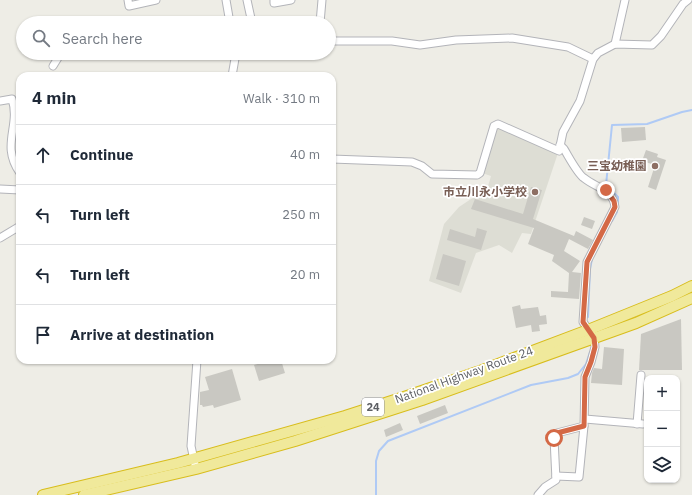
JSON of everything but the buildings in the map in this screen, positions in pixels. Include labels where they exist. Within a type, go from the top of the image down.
[{"type":"highway","name":"National Highway Route 24","points":[[84,495],[196,468],[295,441],[422,400],[591,334],[692,286]]},
{"type":"highway","name":"National Highway Route 24","points":[[43,495],[143,472],[344,416],[591,334],[636,323],[692,298]]},
{"type":"street","points":[[128,0],[129,6],[156,0]]},
{"type":"street","points":[[226,0],[229,16]]},
{"type":"street","points":[[247,0],[250,16]]},
{"type":"street","points":[[274,0],[274,3],[291,0]]},
{"type":"street","points":[[321,16],[322,0]]},
{"type":"street","points":[[615,44],[625,0]]},
{"type":"street","points":[[336,159],[412,162],[422,166],[432,174],[477,175],[480,173],[494,126],[498,124],[559,151],[563,132],[580,100],[593,59],[598,53],[615,44],[652,45],[661,36],[683,4],[688,0]]},
{"type":"street","points":[[336,41],[392,41],[420,45],[456,40],[512,38],[568,46],[593,59]]},
{"type":"street","points":[[53,66],[57,60]]},
{"type":"street","points":[[233,72],[235,60]]},
{"type":"street","points":[[0,101],[12,99],[15,107],[10,148],[16,167]]},
{"type":"street","points":[[556,476],[579,478],[584,423],[585,377],[595,347],[591,334],[583,322],[587,262],[615,207],[614,201],[606,190],[583,178],[560,145]]},
{"type":"street","points":[[0,189],[16,190]]},
{"type":"street","points":[[0,238],[16,228]]},
{"type":"street","points":[[196,468],[191,446],[197,364]]},
{"type":"street","points":[[538,495],[545,487],[556,480],[554,438],[557,433],[584,423],[640,424],[641,374]]},
{"type":"shaded area","points":[[499,126],[558,153],[531,234],[522,233],[512,253],[499,245],[476,253],[461,293],[429,281],[444,224],[459,207],[471,199],[486,193],[491,176],[482,173],[496,128]]},
{"type":"waterway","points":[[618,205],[618,197],[606,185],[612,125],[647,124],[692,110]]},
{"type":"waterway","points":[[612,221],[617,209]]},
{"type":"waterway","points":[[588,317],[590,269],[592,259]]},
{"type":"waterway","points":[[376,495],[376,461],[379,451],[388,441],[531,385],[568,378],[578,374],[586,364],[590,352]]},
{"type":"place","name":"三宝幼稚園","points":[[655,166]]},
{"type":"place","name":"市立川永小学校","points":[[535,192]]},
{"type":"route","points":[[554,438],[557,433],[584,426],[585,377],[595,347],[594,338],[583,322],[587,262],[615,207],[614,201],[606,190]]}]
